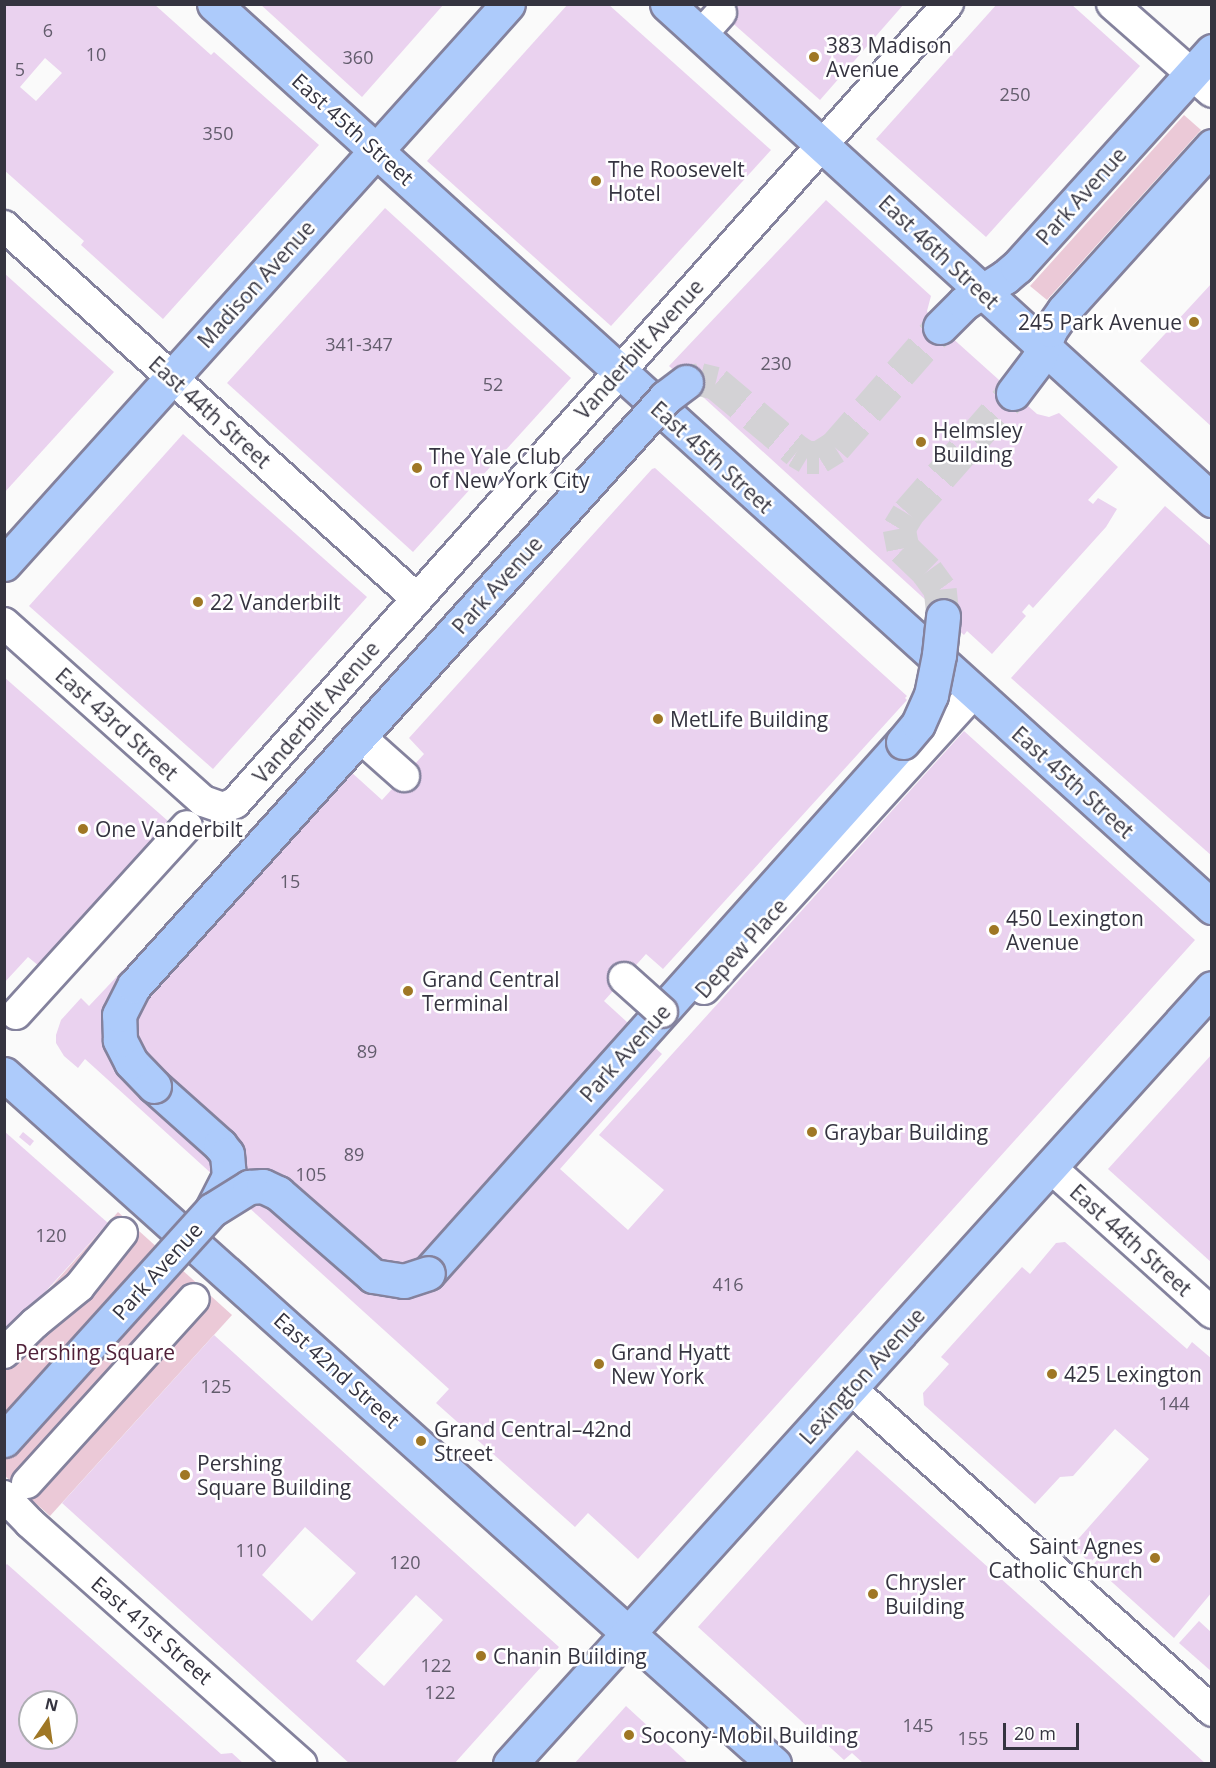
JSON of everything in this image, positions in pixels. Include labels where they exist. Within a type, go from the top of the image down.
[{"type":"main road","name":"East 45th Street","points":[[214,4],[618,372],[1212,907]]},
{"type":"main road","name":"Madison Avenue","points":[[4,564],[508,4]]},
{"type":"main road","name":"East 46th Street","points":[[667,4],[711,24],[822,144],[1212,500]]},
{"type":"main road","name":"Park Avenue","points":[[940,327],[964,303],[1017,267],[1205,72]]},
{"type":"main road","points":[[1013,393],[1031,371],[1050,330],[1064,310],[1212,146]]},
{"type":"main road","name":"Park Avenue","points":[[212,1210],[229,1176],[227,1154],[131,1062],[120,1040],[119,1015],[134,986],[666,397],[686,382]]},
{"type":"main road","name":"Park Avenue","points":[[4,1440],[212,1210],[243,1189],[253,1186],[266,1187],[280,1195],[373,1276],[404,1281],[428,1273],[658,1028],[918,724],[935,679],[943,616]]},
{"type":"main road","name":"Lexington Avenue","points":[[510,1764],[1212,988]]},
{"type":"main road","name":"East 42nd Street","points":[[4,1074],[774,1764]]},
{"type":"street","name":"Vanderbilt Avenue","points":[[235,803],[948,4]]},
{"type":"street","points":[[1112,4],[1205,72]]},
{"type":"street","name":"East 44th Street","points":[[4,226],[416,598]]},
{"type":"street","name":"East 43rd Street","points":[[4,623],[203,801],[224,808],[235,803]]},
{"type":"street","name":"Depew Place","points":[[428,1273],[447,1268],[482,1237],[658,1028],[974,692]]},
{"type":"street","points":[[360,737],[404,776]]},
{"type":"street","points":[[16,1014],[187,826]]},
{"type":"street","points":[[624,978],[658,1028]]},
{"type":"street","name":"East 44th Street","points":[[1050,1167],[1212,1313]]},
{"type":"street","points":[[4,1353],[35,1323],[79,1287],[122,1233]]},
{"type":"street","points":[[11,1495],[194,1299]]},
{"type":"street","points":[[851,1389],[1212,1711]]},
{"type":"street","name":"East 41st Street","points":[[11,1495],[30,1523],[301,1764]]},
{"type":"green space","points":[[1184,115],[1201,130],[1047,300],[1030,286]]},
{"type":"green space","name":"Pershing Square","points":[[118,1212],[232,1315],[50,1516],[5,1476],[5,1338]]},
{"type":"building","points":[[4,4],[154,4],[211,55],[214,52],[319,145],[163,319],[81,245],[84,241],[4,170]],"holes":[[[45,58],[62,73],[36,101],[20,87]]]},
{"type":"building","points":[[260,4],[444,4],[362,97]]},
{"type":"building","name":"The Roosevelt Hotel","points":[[568,4],[608,4],[771,150],[611,326],[427,161]]},
{"type":"building","name":"383 Madison Avenue","points":[[711,4],[904,4],[820,100]]},
{"type":"building","points":[[997,4],[1071,4],[1140,66],[986,237],[876,139]]},
{"type":"building","name":"Helmsley Building","points":[[826,200],[931,296],[927,311],[930,318],[1037,414],[1049,417],[1059,413],[1118,467],[1088,500],[1093,504],[1098,498],[1117,509],[1106,527],[1033,608],[1029,604],[1022,612],[1026,616],[992,654],[967,631],[964,635],[669,366]]},
{"type":"building","points":[[385,208],[571,378],[413,552],[227,383]]},
{"type":"building","points":[[4,273],[114,372],[4,493]]},
{"type":"building","name":"245 Park Avenue","points":[[1212,283],[1212,427],[1140,361]]},
{"type":"building","name":"22 Vanderbilt","points":[[183,434],[367,597],[213,769],[29,606]]},
{"type":"building","points":[[655,468],[907,696],[905,698],[907,700],[663,969],[646,954],[604,1001],[662,1054],[560,1169],[628,1230],[664,1190],[599,1135],[964,731],[1195,940],[638,1559],[588,1513],[575,1527],[436,1403],[449,1389],[85,1059],[78,1068],[64,1056],[56,1043],[56,1035],[61,1020],[81,998],[89,1006],[329,752],[382,800],[424,754],[409,738]]},
{"type":"building","points":[[1165,506],[1212,547],[1212,856],[1011,678]]},
{"type":"building","name":"One Vanderbilt","points":[[4,677],[168,821],[39,966],[28,957],[4,983]]},
{"type":"building","points":[[1212,1054],[1212,1263],[1108,1169]]},
{"type":"building","points":[[4,1131],[108,1223],[4,1337]]},
{"type":"building","points":[[23,1132],[34,1141],[30,1146],[19,1137]]},
{"type":"building","name":"425 Lexington","points":[[1065,1242],[1187,1349],[1192,1342],[1212,1359],[1212,1592],[1174,1638],[1093,1565],[1107,1548],[1105,1546],[1090,1563],[1072,1546],[1149,1459],[1115,1429],[1073,1476],[1060,1477],[1035,1504],[924,1405],[923,1393],[949,1364],[941,1357],[1022,1267],[1030,1274],[1056,1243]]},
{"type":"building","points":[[214,1335],[559,1647],[454,1764],[350,1764],[62,1503]],"holes":[[[305,1527],[356,1573],[312,1621],[262,1575]],[[416,1595],[443,1620],[384,1686],[356,1661]]]},
{"type":"building","name":"Chrysler Building","points":[[857,1450],[1206,1764],[864,1764],[852,1753],[844,1760],[698,1627]]},
{"type":"building","points":[[7,1564],[221,1754],[232,1753],[244,1764],[4,1764],[4,1567]]},
{"type":"building","points":[[1199,1621],[1212,1633],[1212,1672],[1179,1643]]},
{"type":"building","name":"Socony-Mobil Building","points":[[626,1706],[689,1764],[574,1764]]},
{"type":"tunnel","points":[[686,382],[700,379],[716,383],[797,451],[807,457],[819,457],[835,447],[940,327]]},
{"type":"tunnel","points":[[943,616],[940,589],[927,571],[903,548],[899,528],[908,513],[1013,393]]},
{"type":"place","name":"383 Madison Avenue","points":[[814,57]]},
{"type":"place","name":"The Roosevelt Hotel","points":[[596,181]]},
{"type":"place","name":"245 Park Avenue","points":[[1194,322]]},
{"type":"place","name":"Helmsley Building","points":[[921,442]]},
{"type":"place","name":"The Yale Club of New York City","points":[[417,468]]},
{"type":"place","name":"22 Vanderbilt","points":[[198,602]]},
{"type":"place","name":"MetLife Building","points":[[658,719]]},
{"type":"place","name":"One Vanderbilt","points":[[83,829]]},
{"type":"place","name":"450 Lexington Avenue","points":[[994,930]]},
{"type":"place","name":"Grand Central Terminal","points":[[408,991]]},
{"type":"place","name":"Graybar Building","points":[[812,1132]]},
{"type":"place","name":"Grand Hyatt New York","points":[[599,1364]]},
{"type":"place","name":"425 Lexington","points":[[1052,1374]]},
{"type":"place","name":"Grand Central–42nd Street","points":[[421,1441]]},
{"type":"place","name":"Pershing Square Building","points":[[185,1475]]},
{"type":"place","name":"Saint Agnes Catholic Church","points":[[1155,1558]]},
{"type":"place","name":"Chrysler Building","points":[[873,1594]]},
{"type":"place","name":"Chanin Building","points":[[481,1656]]},
{"type":"place","name":"Socony-Mobil Building","points":[[629,1735]]}]
